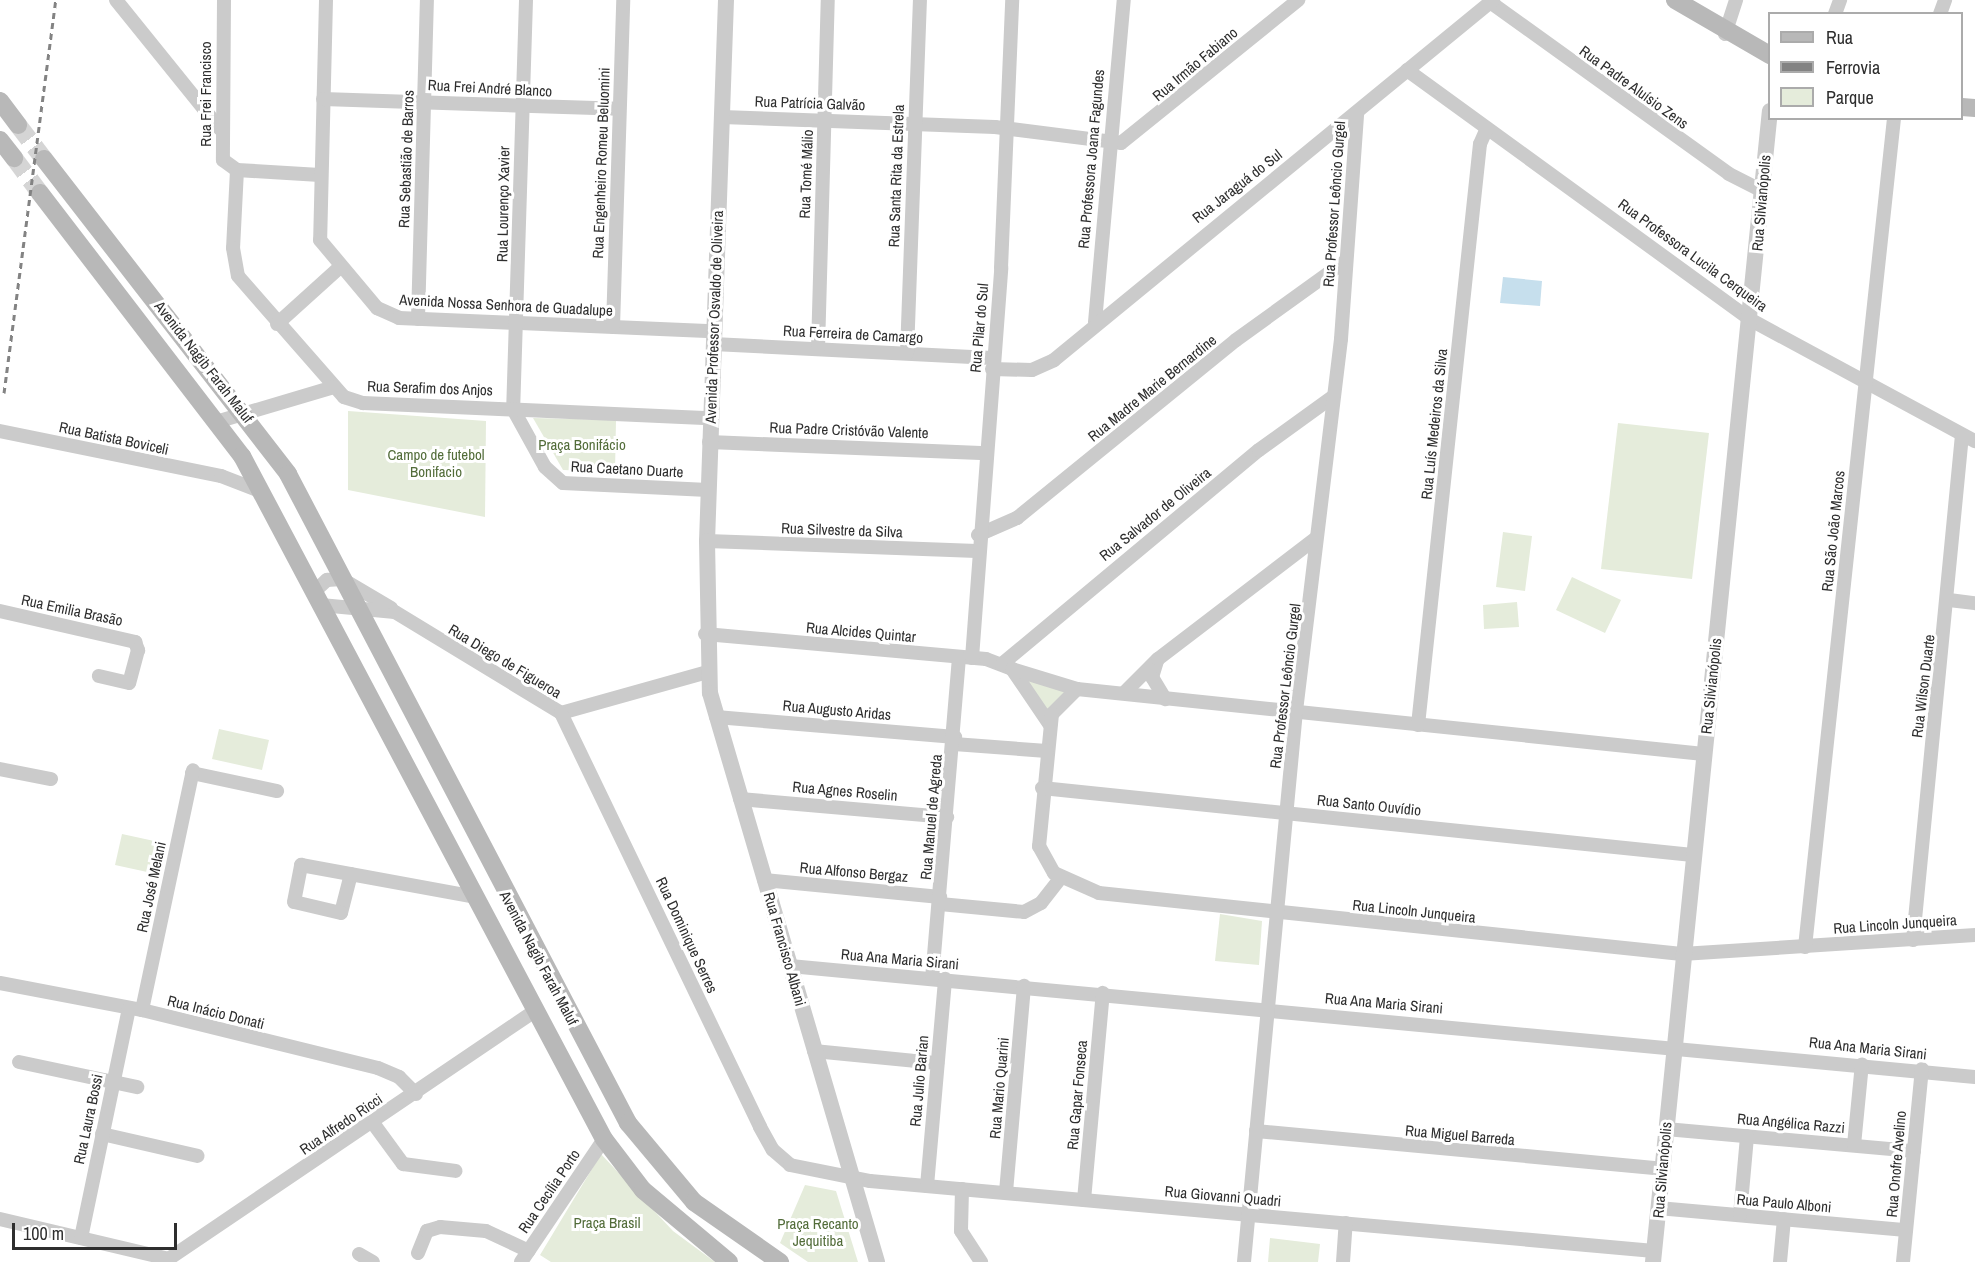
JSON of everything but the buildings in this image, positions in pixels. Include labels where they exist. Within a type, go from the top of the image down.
[{"type":"main road","points":[[1675,0],[1725,33],[1768,55]]},
{"type":"main road","points":[[0,101],[18,125]]},
{"type":"main road","points":[[0,140],[14,158]]},
{"type":"main road","name":"Avenida Nagib Farah Maluf","points":[[44,159],[243,411],[288,474],[569,1015],[651,1156],[694,1202],[780,1262]]},
{"type":"main road","name":"Avenida Nagib Farah Maluf","points":[[40,193],[242,456],[604,1138],[643,1190],[729,1262]]},
{"type":"main road","points":[[535,1011],[554,1001],[569,1015]]},
{"type":"street","points":[[116,0],[125,6],[220,129]]},
{"type":"street","name":"Rua Frei Francisco","points":[[224,0],[220,129],[223,160],[237,170]]},
{"type":"street","name":"Avenida Nossa Senhora de Guadalupe","points":[[326,0],[320,240],[340,267],[387,315],[418,319],[613,327],[713,337]]},
{"type":"street","name":"Rua Sebastião de Barros","points":[[418,319],[427,0]]},
{"type":"street","name":"Rua Lourenço Xavier","points":[[513,409],[526,0]]},
{"type":"street","name":"Rua Engenheiro Romeu Beluomini","points":[[613,327],[623,0]]},
{"type":"street","name":"Avenida Professor Osvaldo de Oliveira","points":[[705,634],[709,442],[726,0]]},
{"type":"street","name":"Rua Tomé Málio","points":[[818,349],[828,0]]},
{"type":"street","name":"Rua Santa Rita da Estrela","points":[[907,353],[920,0]]},
{"type":"street","name":"Rua Pilar do Sul","points":[[965,657],[987,453],[992,363],[1001,268],[1004,128],[1012,0]]},
{"type":"street","name":"Rua Irmão Fabiano","points":[[1109,144],[1145,129],[1298,0]]},
{"type":"street","points":[[1725,33],[1736,0]]},
{"type":"street","name":"Rua Jaraguá do Sul","points":[[992,363],[1041,368],[1095,322],[1357,114],[1492,1]]},
{"type":"street","name":"Rua Padre Aluísio Zens","points":[[1492,1],[1720,168],[1762,190]]},
{"type":"street","name":"Rua Professora Joana Fagundes","points":[[1095,322],[1109,144],[1127,2]]},
{"type":"street","name":"Rua Professora Lucila Cerqueira","points":[[1407,70],[1751,320],[1975,441]]},
{"type":"street","name":"Rua Frei André Blanco","points":[[322,99],[619,109]]},
{"type":"street","name":"Rua Professor Leôncio Gurgel","points":[[1244,1262],[1296,711],[1334,396],[1357,114]]},
{"type":"street","name":"Rua Patrícia Galvão","points":[[722,117],[1004,128],[1109,144]]},
{"type":"street","name":"Rua Silvianópolis","points":[[1654,1257],[1682,954],[1751,320],[1769,120]]},
{"type":"street","name":"Rua São João Marcos","points":[[1805,947],[1894,120]]},
{"type":"street","name":"Rua Luís Medeiros da Silva","points":[[1418,725],[1480,144],[1487,128]]},
{"type":"street","points":[[237,170],[320,176]]},
{"type":"street","name":"Rua Serafim dos Anjos","points":[[237,170],[234,264],[277,324],[334,387],[363,403],[710,418]]},
{"type":"street","name":"Rua Madre Marie Bernardine","points":[[978,535],[1017,518],[1236,340],[1344,262]]},
{"type":"street","points":[[277,324],[340,267]]},
{"type":"street","name":"Rua Ferreira de Camargo","points":[[713,337],[818,349],[907,353],[992,363]]},
{"type":"street","points":[[216,422],[243,411],[334,387]]},
{"type":"street","name":"Rua Salvador de Oliveira","points":[[1007,667],[1259,450],[1334,396]]},
{"type":"street","name":"Rua Caetano Duarte","points":[[513,409],[545,467],[562,483],[708,490]]},
{"type":"street","name":"Rua Batista Boviceli","points":[[0,431],[221,476],[261,491]]},
{"type":"street","name":"Rua Wilson Duarte","points":[[1913,940],[1949,600],[1962,435]]},
{"type":"street","name":"Rua Padre Cristóvão Valente","points":[[709,442],[987,453]]},
{"type":"street","points":[[221,476],[242,456]]},
{"type":"street","points":[[1124,693],[1158,660],[1316,538]]},
{"type":"street","name":"Rua Silvestre da Silva","points":[[707,541],[977,551]]},
{"type":"street","points":[[342,579],[327,580],[317,598],[356,606]]},
{"type":"street","name":"Rua Diego de Figueroa","points":[[342,579],[374,593],[394,612],[561,714],[708,672]]},
{"type":"street","points":[[1949,600],[1975,603]]},
{"type":"street","name":"Rua Diego de Figueroa","points":[[356,606],[394,612]]},
{"type":"street","name":"Rua Emilia Brasão","points":[[0,611],[135,642],[138,650],[129,682],[99,676]]},
{"type":"street","name":"Rua Alcides Quintar","points":[[705,634],[965,657],[1007,667],[1073,688]]},
{"type":"street","name":"Rua Francisco Albani","points":[[705,634],[708,672],[716,717],[878,1262]]},
{"type":"street","name":"Rua Manuel de Agreda","points":[[939,979],[940,901],[954,740],[965,657]]},
{"type":"street","points":[[1158,660],[1152,677],[1165,699]]},
{"type":"street","points":[[1007,667],[1050,725]]},
{"type":"street","points":[[1061,877],[1039,846],[1042,788],[1050,725],[1057,705],[1073,688],[1704,754]]},
{"type":"street","name":"Rua Dominique Serres","points":[[561,714],[760,1127],[772,1150],[790,1165]]},
{"type":"street","name":"Rua Augusto Aridas","points":[[716,717],[954,740],[1047,752]]},
{"type":"street","points":[[0,769],[51,779]]},
{"type":"street","name":"Rua José Melani","points":[[136,1009],[159,942],[193,772],[278,791]]},
{"type":"street","name":"Rua Santo Ouvídio","points":[[1042,788],[1693,855]]},
{"type":"street","name":"Rua Agnes Roselin","points":[[740,799],[948,817]]},
{"type":"street","points":[[351,874],[341,913],[294,902],[299,865],[351,874],[374,875],[475,897]]},
{"type":"street","name":"Rua Lincoln Junqueira","points":[[1061,877],[1099,893],[1682,954],[1975,935]]},
{"type":"street","name":"Rua Alfonso Bergaz","points":[[764,880],[1024,912],[1041,903],[1061,877]]},
{"type":"street","name":"Rua Ana Maria Sirani","points":[[790,966],[1922,1069],[1975,1077]]},
{"type":"street","name":"Rua Julio Barian","points":[[927,1186],[937,1063],[939,979]]},
{"type":"street","name":"Rua Inácio Donati","points":[[0,983],[136,1009],[378,1068],[399,1077],[416,1094]]},
{"type":"street","name":"Rua Mario Quarini","points":[[1006,1192],[1024,986]]},
{"type":"street","name":"Rua Gapar Fonseca","points":[[1084,1200],[1103,993]]},
{"type":"street","name":"Rua Laura Bossi","points":[[81,1238],[113,1081],[136,1009]]},
{"type":"street","name":"Rua Alfredo Ricci","points":[[166,1260],[416,1094],[535,1011]]},
{"type":"street","points":[[814,1051],[937,1063]]},
{"type":"street","points":[[19,1062],[137,1087]]},
{"type":"street","points":[[1854,1145],[1862,1064]]},
{"type":"street","name":"Rua Onofre Avelino","points":[[1903,1262],[1922,1069]]},
{"type":"street","points":[[373,1123],[403,1164],[456,1171]]},
{"type":"street","name":"Rua Angélica Razzi","points":[[1666,1129],[1914,1151]]},
{"type":"street","name":"Rua Miguel Barreda","points":[[1256,1131],[1662,1169]]},
{"type":"street","points":[[102,1134],[198,1156]]},
{"type":"street","points":[[1740,1215],[1747,1136]]},
{"type":"street","name":"Rua Cecília Porto","points":[[525,1256],[604,1138]]},
{"type":"street","name":"Rua Giovanni Quadri","points":[[790,1165],[851,1177],[927,1186],[1346,1223],[1654,1257]]},
{"type":"street","points":[[962,1189],[961,1231],[981,1262]]},
{"type":"street","name":"Rua Paulo Alboni","points":[[1658,1208],[1906,1230]]},
{"type":"street","points":[[0,1219],[166,1260]]},
{"type":"street","points":[[1780,1262],[1784,1219]]},
{"type":"street","points":[[1342,1262],[1346,1223]]},
{"type":"street","points":[[418,1253],[427,1231],[440,1227],[486,1231],[525,1256]]},
{"type":"street","points":[[359,1254],[373,1262]]},
{"type":"green space","name":"Campo de futebol Bonifacio","points":[[348,411],[486,421],[485,517],[348,490]]},
{"type":"green space","name":"Praça Bonifácio","points":[[533,418],[616,420],[615,472],[563,470]]},
{"type":"green space","points":[[1618,423],[1709,433],[1692,579],[1601,569]]},
{"type":"green space","points":[[1503,532],[1532,536],[1525,591],[1496,587]]},
{"type":"green space","points":[[1572,577],[1621,600],[1605,633],[1556,610]]},
{"type":"green space","points":[[1517,602],[1519,627],[1484,629],[1483,605]]},
{"type":"green space","points":[[1025,679],[1073,689],[1049,720]]},
{"type":"green space","points":[[219,729],[269,740],[262,770],[212,759]]},
{"type":"green space","points":[[122,834],[168,844],[161,875],[115,865]]},
{"type":"green space","points":[[1220,914],[1262,921],[1259,965],[1215,961]]},
{"type":"green space","name":"Praça Brasil","points":[[601,1154],[673,1231],[715,1262],[551,1262],[540,1255]]},
{"type":"green space","name":"Praça Recanto Jequitiba","points":[[805,1185],[836,1191],[858,1262],[808,1262],[780,1243]]},
{"type":"green space","points":[[1270,1238],[1320,1244],[1318,1262],[1268,1262]]},
{"type":"water","points":[[1503,277],[1542,281],[1540,306],[1500,303]]},
{"type":"tunnel","points":[[18,125],[44,159]]},
{"type":"tunnel","points":[[14,158],[40,193]]},
{"type":"railway","points":[[4,393],[56,0]]}]
